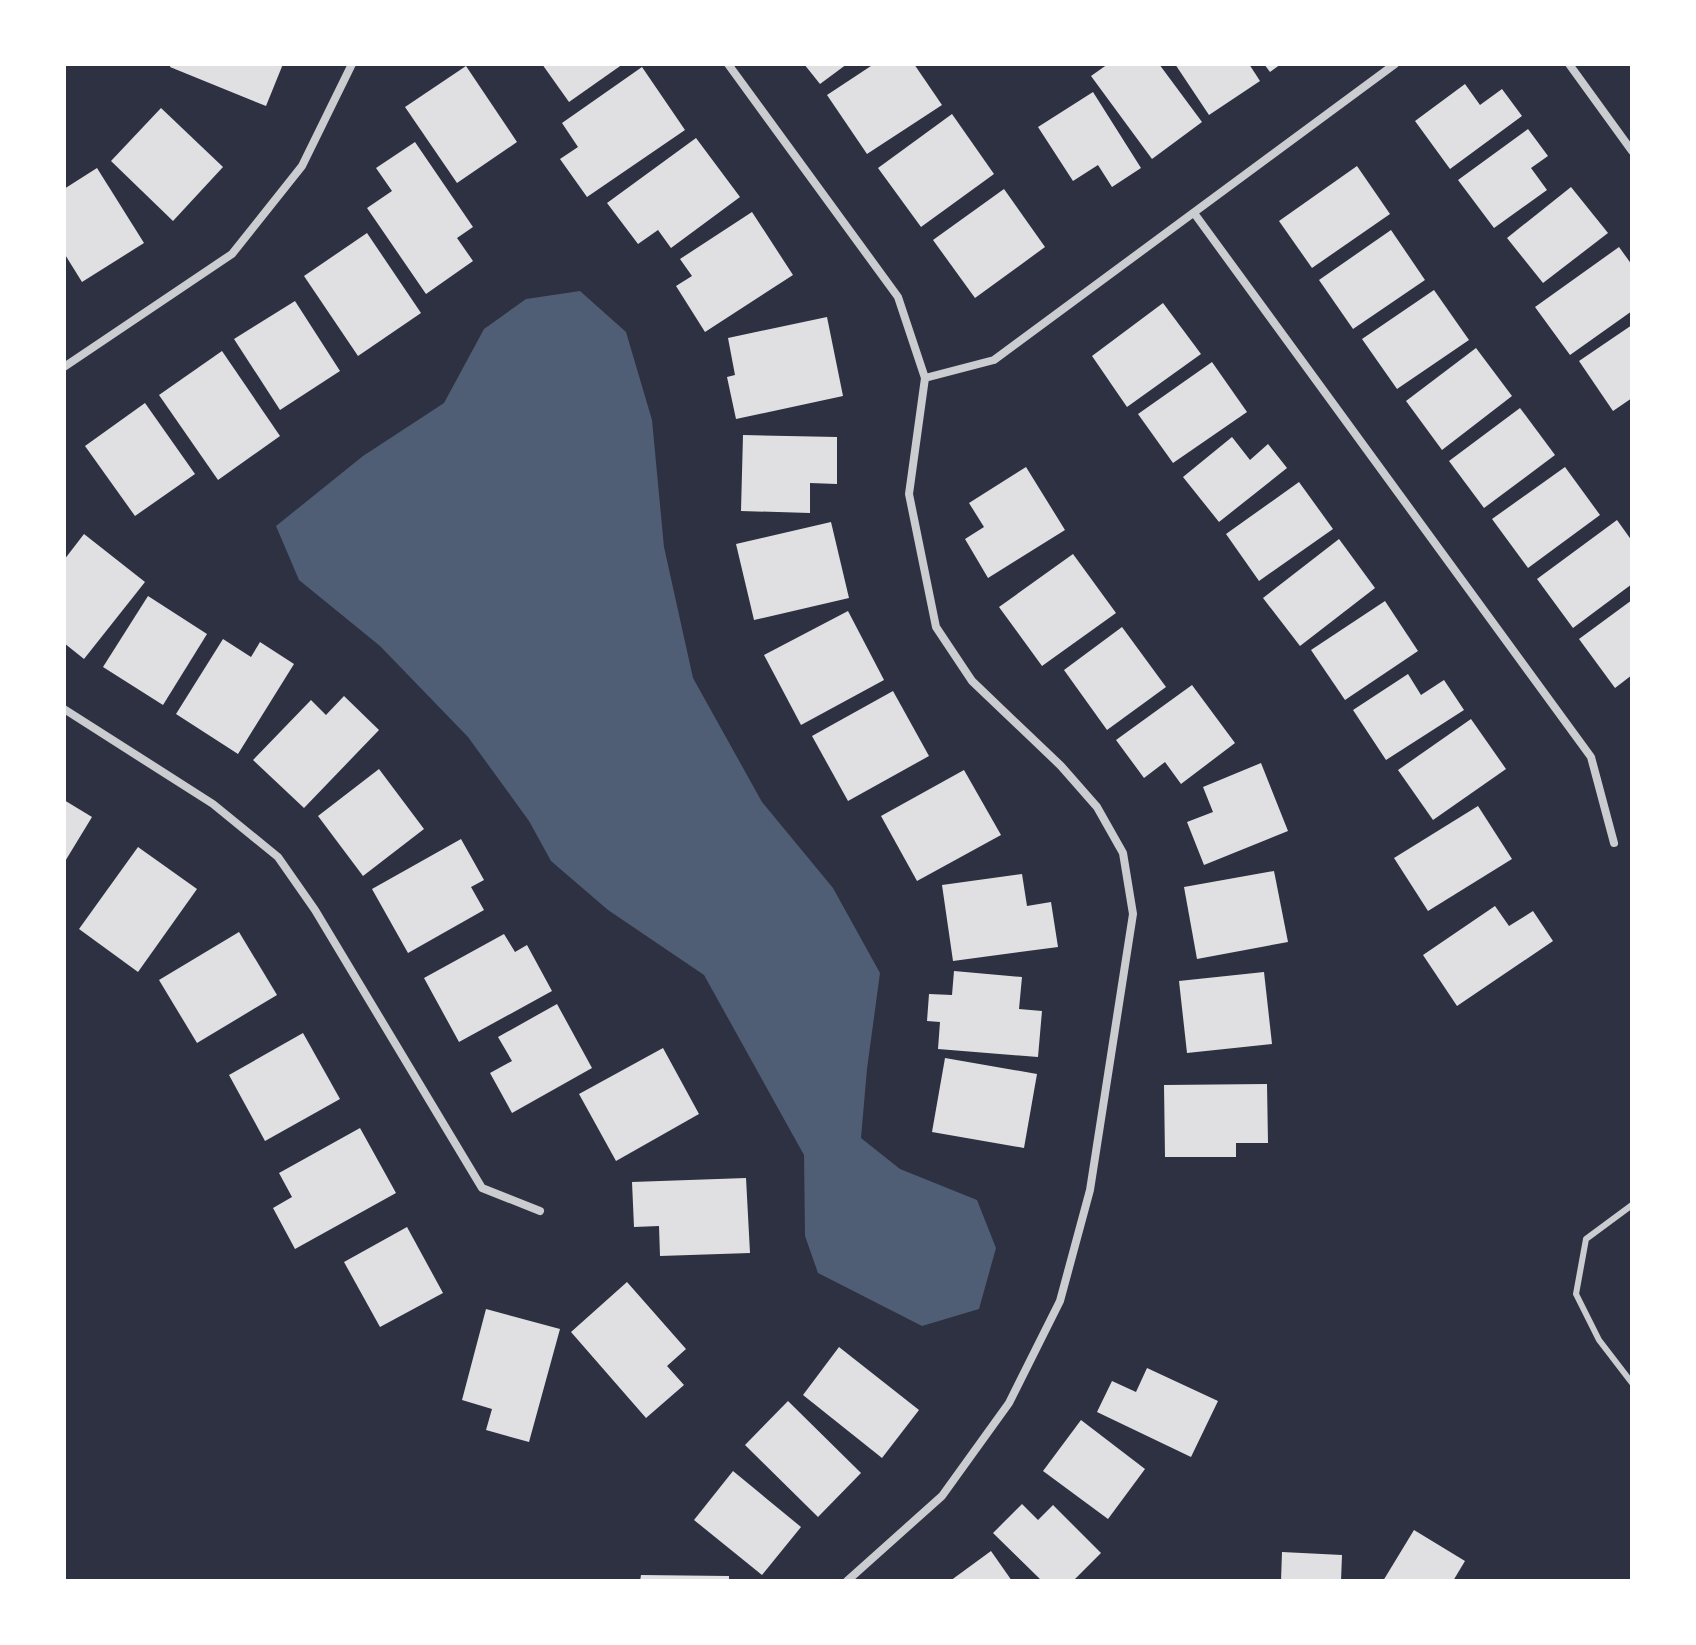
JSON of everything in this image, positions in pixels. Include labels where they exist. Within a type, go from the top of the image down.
[{"type":"street","points":[[64,367],[232,254],[302,166],[352,64]]},
{"type":"street","points":[[728,64],[898,297],[925,378],[909,494],[936,627],[972,681],[1061,766],[1097,807],[1123,853],[1133,914],[1090,1190],[1060,1301],[1009,1403],[942,1496],[847,1581]]},
{"type":"street","points":[[925,378],[994,360],[1395,64]]},
{"type":"street","points":[[1569,64],[1632,151]]},
{"type":"street","points":[[1194,213],[1591,757],[1614,843]]},
{"type":"street","points":[[64,709],[213,804],[278,857],[315,910],[482,1188],[540,1211]]},
{"type":"lane","points":[[1632,1205],[1586,1239],[1576,1294],[1599,1340],[1632,1383]]},
{"type":"water","points":[[580,291],[626,332],[652,420],[664,547],[693,678],[762,802],[833,888],[880,973],[861,1138],[900,1169],[977,1200],[996,1248],[979,1309],[922,1326],[818,1273],[805,1236],[804,1155],[704,975],[608,910],[551,861],[529,821],[468,737],[380,646],[299,580],[276,526],[363,456],[444,403],[484,329],[526,299]]},
{"type":"building","points":[[171,64],[283,64],[266,106],[170,67]]},
{"type":"building","points":[[542,64],[623,64],[569,102]]},
{"type":"building","points":[[804,64],[847,64],[820,84]]},
{"type":"building","points":[[874,64],[914,64],[942,105],[867,154],[827,95]]},
{"type":"building","points":[[1108,64],[1159,64],[1202,122],[1152,159],[1091,76]]},
{"type":"building","points":[[1175,64],[1249,64],[1260,81],[1209,115]]},
{"type":"building","points":[[1264,64],[1281,64],[1270,72]]},
{"type":"building","points":[[466,66],[517,142],[457,183],[405,107]]},
{"type":"building","points":[[642,67],[685,130],[587,197],[560,159],[578,147],[562,123]]},
{"type":"building","points":[[1465,84],[1480,105],[1502,89],[1522,116],[1450,169],[1415,121]]},
{"type":"building","points":[[1093,92],[1141,168],[1112,187],[1098,165],[1073,181],[1038,127]]},
{"type":"building","points":[[161,108],[223,167],[173,221],[111,161]]},
{"type":"building","points":[[952,114],[994,174],[921,227],[878,168]]},
{"type":"building","points":[[1528,129],[1548,156],[1531,168],[1547,190],[1494,228],[1458,180]]},
{"type":"building","points":[[696,138],[740,197],[671,248],[658,230],[638,244],[607,203]]},
{"type":"building","points":[[415,142],[473,227],[457,238],[473,261],[426,294],[367,208],[392,191],[376,168]]},
{"type":"building","points":[[1357,166],[1390,214],[1312,268],[1279,221]]},
{"type":"building","points":[[97,168],[144,243],[82,282],[64,253],[64,189]]},
{"type":"building","points":[[1571,187],[1608,233],[1543,283],[1507,238]]},
{"type":"building","points":[[1004,189],[1045,247],[975,298],[933,240]]},
{"type":"building","points":[[752,212],[793,275],[705,332],[676,286],[692,276],[680,259]]},
{"type":"building","points":[[1391,230],[1425,280],[1353,329],[1319,280]]},
{"type":"building","points":[[367,233],[421,313],[358,356],[304,276]]},
{"type":"building","points":[[1619,247],[1632,265],[1632,311],[1570,355],[1535,307]]},
{"type":"building","points":[[1434,290],[1469,340],[1397,389],[1362,339]]},
{"type":"building","points":[[295,301],[340,371],[280,410],[234,339]]},
{"type":"building","points":[[1163,303],[1201,354],[1127,407],[1092,356]]},
{"type":"building","points":[[827,317],[843,396],[736,419],[727,377],[735,375],[728,338]]},
{"type":"building","points":[[1632,325],[1632,398],[1613,411],[1579,361]]},
{"type":"building","points":[[1476,348],[1512,396],[1442,450],[1406,401]]},
{"type":"building","points":[[222,351],[280,436],[218,480],[159,395]]},
{"type":"building","points":[[1212,362],[1247,412],[1173,463],[1138,414]]},
{"type":"building","points":[[145,403],[195,474],[135,516],[85,446]]},
{"type":"building","points":[[1520,408],[1555,455],[1484,508],[1449,461]]},
{"type":"building","points":[[743,435],[837,437],[837,484],[810,483],[810,513],[741,511]]},
{"type":"building","points":[[1232,437],[1250,460],[1268,444],[1287,468],[1219,522],[1183,477]]},
{"type":"building","points":[[1026,467],[1065,530],[988,578],[965,539],[984,527],[969,503]]},
{"type":"building","points":[[1565,467],[1600,515],[1528,568],[1492,519]]},
{"type":"building","points":[[1299,482],[1333,529],[1259,581],[1226,534]]},
{"type":"building","points":[[1617,520],[1632,541],[1632,584],[1573,628],[1537,579]]},
{"type":"building","points":[[831,522],[849,598],[754,620],[736,544]]},
{"type":"building","points":[[84,534],[145,582],[84,659],[64,643],[64,560]]},
{"type":"building","points":[[1339,539],[1375,588],[1300,646],[1263,598]]},
{"type":"building","points":[[1073,554],[1116,613],[1042,666],[999,607]]},
{"type":"building","points":[[148,596],[207,634],[163,705],[103,667]]},
{"type":"building","points":[[1632,600],[1632,675],[1615,688],[1579,639]]},
{"type":"building","points":[[1385,601],[1418,651],[1345,700],[1311,650]]},
{"type":"building","points":[[848,611],[884,680],[801,725],[764,655]]},
{"type":"building","points":[[1122,627],[1166,687],[1107,730],[1064,670]]},
{"type":"building","points":[[223,639],[251,657],[260,642],[294,664],[238,754],[176,714]]},
{"type":"building","points":[[1408,674],[1421,695],[1444,680],[1464,710],[1386,760],[1353,710]]},
{"type":"building","points":[[1192,685],[1235,743],[1181,784],[1165,762],[1144,778],[1116,740]]},
{"type":"building","points":[[893,691],[929,756],[848,801],[812,736]]},
{"type":"building","points":[[344,696],[379,730],[304,808],[253,760],[311,700],[326,715]]},
{"type":"building","points":[[1471,719],[1506,769],[1433,820],[1398,770]]},
{"type":"building","points":[[1261,763],[1288,831],[1204,865],[1187,822],[1213,812],[1203,787]]},
{"type":"building","points":[[379,769],[424,829],[363,876],[318,816]]},
{"type":"building","points":[[964,770],[1001,835],[917,881],[881,816]]},
{"type":"building","points":[[64,800],[92,817],[64,863]]},
{"type":"building","points":[[1478,806],[1512,859],[1428,911],[1394,858]]},
{"type":"building","points":[[461,839],[484,880],[471,887],[484,910],[408,953],[372,889]]},
{"type":"building","points":[[138,847],[197,889],[138,972],[79,929]]},
{"type":"building","points":[[1274,871],[1288,942],[1197,959],[1184,887]]},
{"type":"building","points":[[1022,874],[1027,906],[1051,902],[1058,947],[953,961],[942,885]]},
{"type":"building","points":[[1495,906],[1509,926],[1533,911],[1553,941],[1457,1006],[1423,955]]},
{"type":"building","points":[[239,932],[277,995],[197,1043],[159,980]]},
{"type":"building","points":[[504,934],[515,952],[527,945],[552,991],[459,1042],[424,978]]},
{"type":"building","points":[[954,971],[1022,977],[1019,1009],[1042,1011],[1038,1057],[938,1049],[940,1022],[927,1021],[929,994],[952,995]]},
{"type":"building","points":[[1264,972],[1272,1044],[1187,1053],[1179,981]]},
{"type":"building","points":[[557,1004],[592,1068],[512,1113],[490,1073],[512,1061],[498,1037]]},
{"type":"building","points":[[303,1033],[340,1099],[265,1141],[229,1075]]},
{"type":"building","points":[[663,1048],[699,1114],[616,1161],[579,1094]]},
{"type":"building","points":[[945,1058],[1037,1074],[1024,1148],[932,1132]]},
{"type":"building","points":[[1267,1084],[1268,1143],[1236,1143],[1236,1157],[1165,1157],[1164,1085]]},
{"type":"building","points":[[360,1128],[396,1193],[295,1249],[273,1208],[292,1197],[279,1173]]},
{"type":"building","points":[[746,1178],[750,1253],[660,1256],[659,1226],[634,1227],[632,1182]]},
{"type":"building","points":[[407,1227],[443,1293],[380,1327],[344,1262]]},
{"type":"building","points":[[627,1282],[686,1349],[667,1366],[684,1385],[646,1418],[571,1332]]},
{"type":"building","points":[[486,1309],[560,1329],[529,1442],[486,1430],[492,1409],[462,1400]]},
{"type":"building","points":[[839,1347],[919,1410],[882,1458],[803,1395]]},
{"type":"building","points":[[1147,1368],[1218,1401],[1191,1457],[1097,1412],[1112,1381],[1136,1392]]},
{"type":"building","points":[[788,1401],[861,1473],[818,1517],[745,1445]]},
{"type":"building","points":[[1081,1420],[1145,1469],[1108,1519],[1043,1471]]},
{"type":"building","points":[[733,1471],[801,1527],[762,1575],[694,1520]]},
{"type":"building","points":[[1022,1504],[1038,1520],[1053,1505],[1101,1553],[1073,1581],[1042,1581],[993,1533]]},
{"type":"building","points":[[1414,1530],[1465,1561],[1453,1581],[1383,1581]]},
{"type":"building","points":[[991,1551],[1012,1581],[950,1581]]},
{"type":"building","points":[[1282,1552],[1342,1555],[1341,1581],[1281,1581]]},
{"type":"building","points":[[641,1575],[729,1576],[729,1581],[640,1581]]}]
